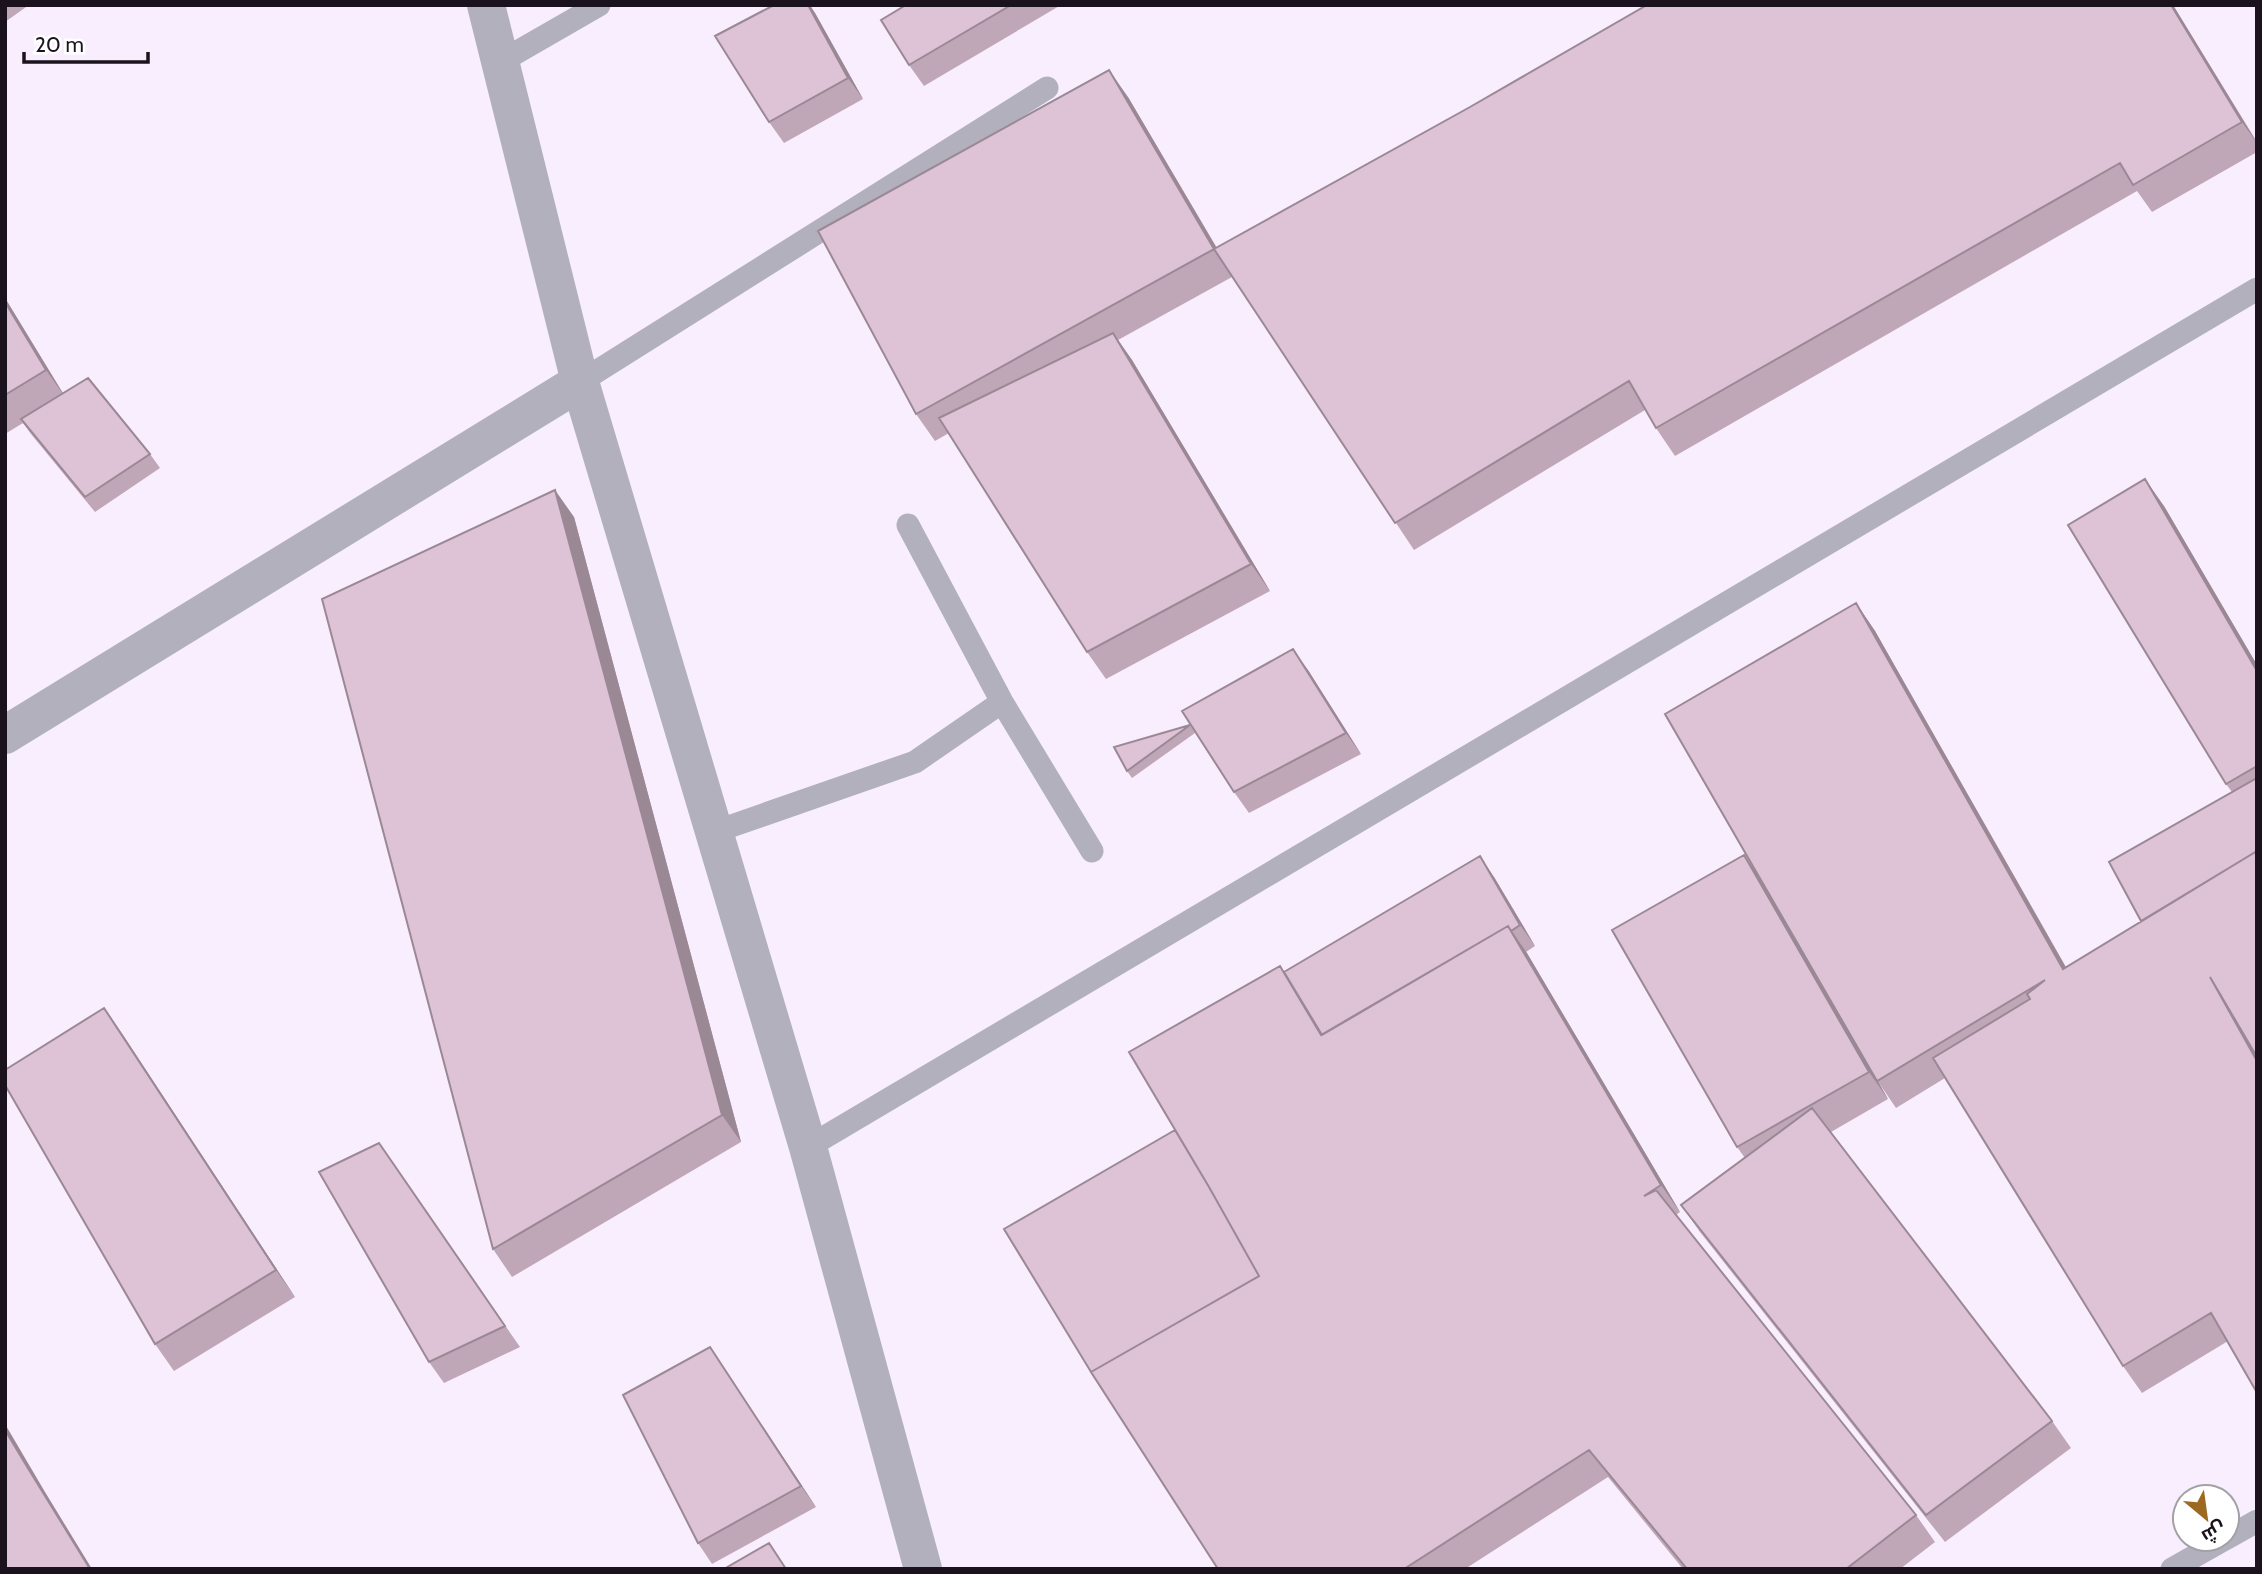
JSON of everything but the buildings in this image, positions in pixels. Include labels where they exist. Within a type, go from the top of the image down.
[{"type":"street","points":[[486,5],[580,382],[808,1147],[923,1569]]},
{"type":"street","points":[[5,735],[580,382]]},
{"type":"lane","points":[[500,62],[599,5]]},
{"type":"lane","points":[[580,382],[1047,88]]},
{"type":"lane","points":[[808,1147],[2257,289]]},
{"type":"lane","points":[[908,526],[1002,702],[1092,851]]},
{"type":"lane","points":[[714,832],[915,762],[1002,702]]},
{"type":"lane","points":[[2241,1530],[2257,1521]]},
{"type":"lane","points":[[2172,1569],[2200,1553]]}]
